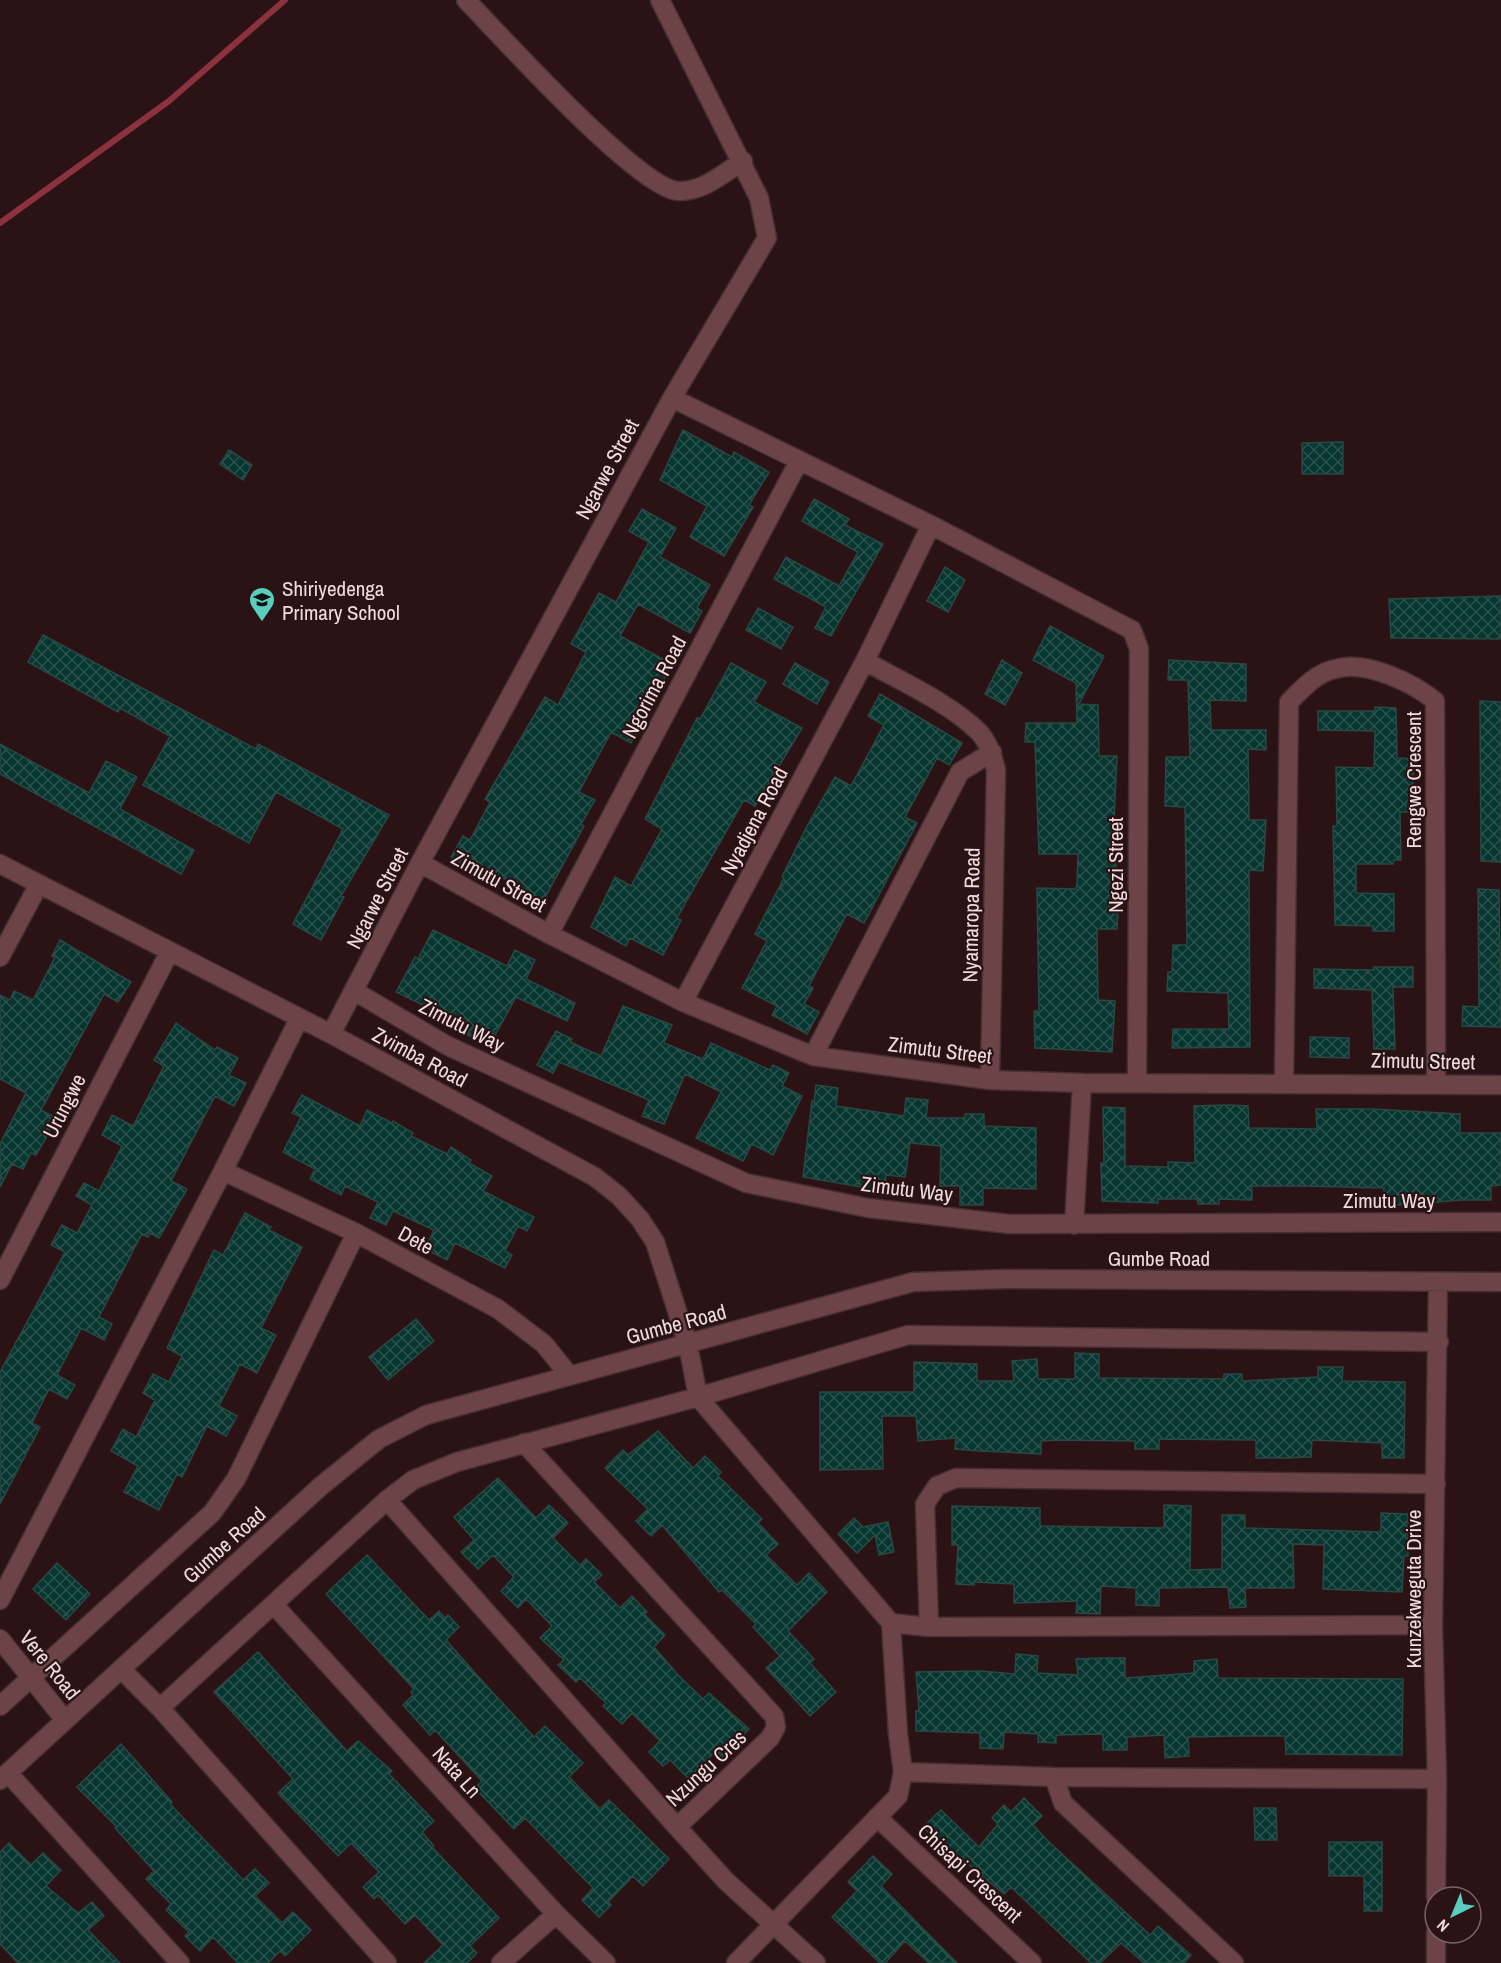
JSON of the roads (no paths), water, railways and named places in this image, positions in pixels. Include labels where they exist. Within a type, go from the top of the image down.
[{"type":"street","points":[[466,0],[596,133],[652,182],[675,191],[696,191],[743,161]]},
{"type":"street","name":"Ngarwe Street","points":[[331,1034],[420,862],[672,398],[767,238],[759,198],[743,161],[660,0]]},
{"type":"street","points":[[672,398],[931,525]]},
{"type":"street","name":"Ngorima Road","points":[[549,934],[799,461]]},
{"type":"street","name":"Ngezi Street","points":[[931,525],[1132,630],[1139,649],[1137,1082]]},
{"type":"street","name":"Nyadjena Road","points":[[683,1002],[865,661],[931,525]]},
{"type":"street","points":[[813,1056],[960,772],[992,752],[980,733],[950,710],[865,661]]},
{"type":"street","name":"Rengwe Crescent","points":[[1284,1082],[1289,702],[1312,679],[1335,668],[1357,668],[1390,675],[1420,687],[1436,700],[1436,1083]]},
{"type":"street","name":"Nyamaropa Road","points":[[990,1080],[996,770],[992,752]]},
{"type":"street","name":"Zimutu Street","points":[[420,862],[549,934],[683,1002],[813,1056],[990,1080],[1082,1083],[1284,1082],[1501,1085]]},
{"type":"street","name":"Zvimba Road","points":[[0,864],[331,1034],[595,1177],[620,1196],[640,1219],[655,1242],[688,1345],[698,1397]]},
{"type":"street","points":[[0,957],[39,884]]},
{"type":"street","name":"Urungwe","points":[[0,1280],[169,952]]},
{"type":"street","name":"Zimutu Way","points":[[354,991],[448,1046],[746,1182],[867,1208],[1009,1224],[1501,1222]]},
{"type":"street","points":[[0,1600],[223,1171],[299,1019]]},
{"type":"street","points":[[1074,1225],[1082,1083]]},
{"type":"street","name":"Dete","points":[[223,1171],[356,1233],[498,1309],[544,1344],[569,1375]]},
{"type":"street","points":[[0,1706],[124,1596],[218,1504],[236,1479],[356,1233]]},
{"type":"street","name":"Gumbe Road","points":[[4,1777],[321,1486],[379,1438],[426,1415],[913,1282],[1006,1279],[1501,1282]]},
{"type":"street","name":"Kunzekweguta Drive","points":[[1436,1885],[1437,1779],[1433,1626],[1439,1341],[1438,1282]]},
{"type":"street","points":[[160,1708],[387,1500],[413,1480],[457,1462],[698,1397],[908,1335],[1439,1341]]},
{"type":"street","points":[[698,1397],[891,1623],[903,1772],[898,1796],[736,1963]]},
{"type":"street","name":"Nzungu Cres","points":[[387,1500],[677,1827],[770,1738],[776,1727],[774,1716],[524,1443]]},
{"type":"street","points":[[929,1627],[926,1504],[937,1485],[956,1478],[1436,1484]]},
{"type":"street","name":"Nata Ln","points":[[274,1605],[556,1914],[606,1963]]},
{"type":"street","points":[[891,1623],[929,1627],[1433,1626]]},
{"type":"street","name":"Vere Road","points":[[0,1639],[66,1720]]},
{"type":"street","points":[[121,1669],[160,1708],[387,1963]]},
{"type":"street","points":[[903,1772],[1054,1777],[1437,1779]]},
{"type":"street","points":[[4,1777],[180,1963]]},
{"type":"street","points":[[1054,1777],[1063,1803],[1234,1963]]},
{"type":"street","name":"Chisapi Crescent","points":[[878,1817],[1032,1963]]},
{"type":"street","points":[[677,1827],[726,1881],[816,1963]]},
{"type":"street","points":[[501,1963],[556,1914]]},
{"type":"street","points":[[1436,1945],[1436,1963]]},
{"type":"waterway","points":[[0,223],[169,101],[285,0]]},
{"type":"place","name":"Shiriyedenga Primary School","points":[[262,623]]}]
